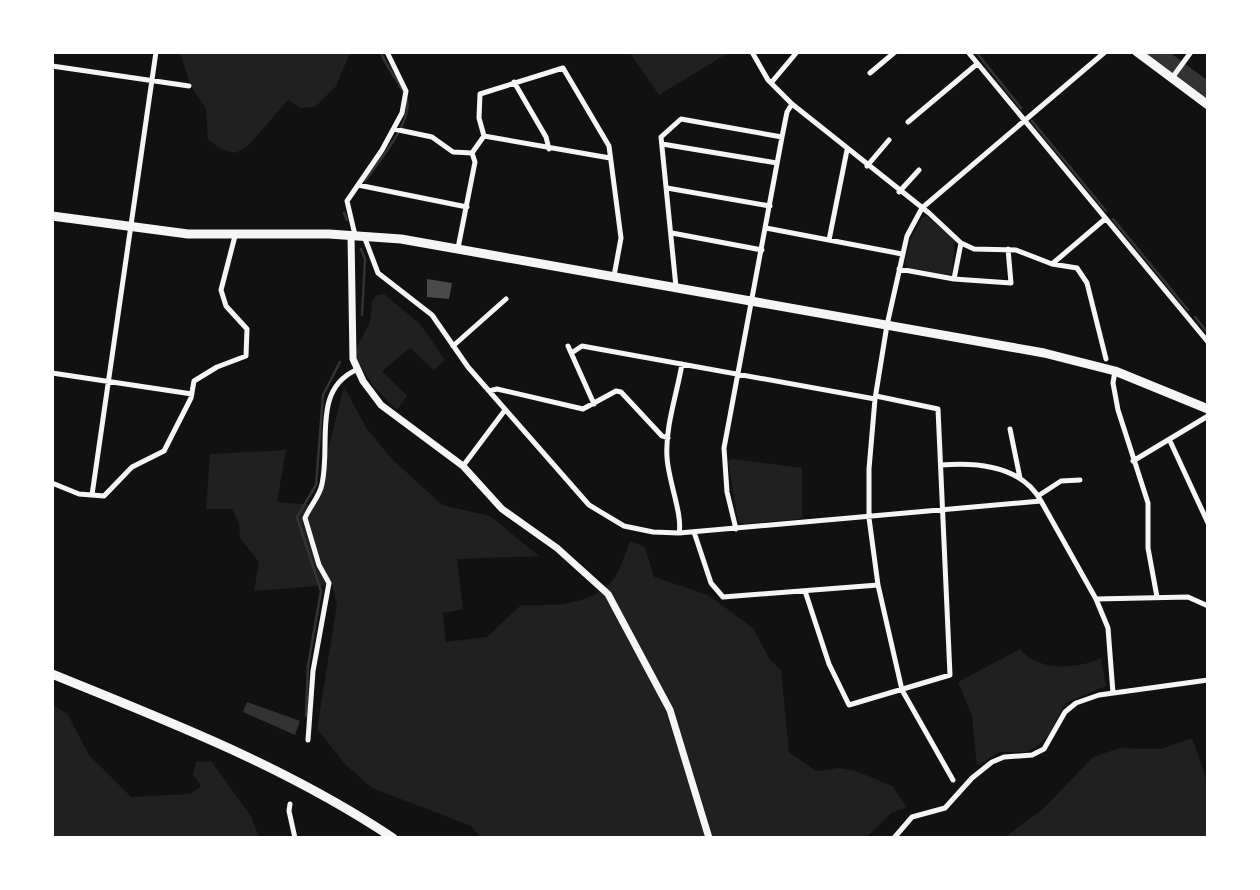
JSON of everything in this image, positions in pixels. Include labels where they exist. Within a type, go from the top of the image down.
[{"type":"main road","points":[[1137,52],[1175,75],[1208,104]]},
{"type":"main road","points":[[52,216],[131,227],[235,236],[357,235],[458,248],[1044,353],[1115,371],[1208,409]]},
{"type":"main road","points":[[52,674],[254,758],[312,787],[393,838]]},
{"type":"street","points":[[92,495],[156,52]]},
{"type":"street","points":[[387,52],[405,93],[404,102],[395,129],[346,205],[357,235],[378,273],[432,315],[489,391],[576,493],[599,514],[640,530],[694,532],[943,511],[1040,498],[1061,481],[1080,480]]},
{"type":"street","points":[[752,52],[771,83],[792,104],[922,208],[961,243],[974,249],[1008,249],[1052,264],[1072,266],[1084,277],[1106,359]]},
{"type":"street","points":[[771,83],[797,52]]},
{"type":"street","points":[[870,73],[895,52]]},
{"type":"street","points":[[968,52],[1208,342]]},
{"type":"street","points":[[953,780],[902,690],[878,585],[869,518],[869,469],[875,398],[887,324],[902,254],[912,223],[922,208],[1105,52]]},
{"type":"street","points":[[1175,75],[1191,52]]},
{"type":"street","points":[[908,122],[977,64]]},
{"type":"street","points":[[52,66],[188,86]]},
{"type":"street","points":[[484,136],[479,118],[480,94],[563,68],[609,146],[621,238],[614,276]]},
{"type":"street","points":[[514,82],[546,137],[549,149]]},
{"type":"street","points":[[736,528],[727,492],[724,455],[782,137],[787,112],[792,104]]},
{"type":"street","points":[[676,287],[661,137],[681,119],[782,137]]},
{"type":"street","points":[[395,129],[432,138],[453,152],[472,153]]},
{"type":"street","points":[[484,136],[610,158]]},
{"type":"street","points":[[472,153],[484,136]]},
{"type":"street","points":[[867,166],[889,140]]},
{"type":"street","points":[[662,144],[777,163]]},
{"type":"street","points":[[829,240],[847,150]]},
{"type":"street","points":[[458,248],[475,162],[472,153]]},
{"type":"street","points":[[899,192],[919,170]]},
{"type":"street","points":[[358,185],[467,207]]},
{"type":"street","points":[[667,188],[770,206]]},
{"type":"street","points":[[1052,264],[1105,219]]},
{"type":"street","points":[[766,228],[902,254]]},
{"type":"street","points":[[672,233],[762,250]]},
{"type":"street","points":[[357,235],[351,323],[356,370],[381,405],[463,466],[502,509],[557,548],[608,594],[670,710],[709,838]]},
{"type":"street","points":[[52,482],[79,494],[104,496],[132,467],[164,451],[192,394],[194,381],[217,367],[242,359],[248,352],[247,329],[226,306],[221,290],[235,236]]},
{"type":"street","points":[[954,279],[961,243]]},
{"type":"street","points":[[900,269],[954,279],[1011,283],[1008,249]]},
{"type":"street","points":[[453,346],[506,299]]},
{"type":"street","points":[[568,346],[573,352],[594,404]]},
{"type":"street","points":[[573,352],[582,346],[938,410],[950,675],[849,705],[829,664],[805,591]]},
{"type":"street","points":[[679,533],[681,524],[668,474],[668,438],[682,364]]},
{"type":"street","points":[[308,740],[313,671],[329,583],[319,565],[305,518],[322,487],[330,391],[341,377],[356,370]]},
{"type":"street","points":[[1115,371],[1113,383],[1118,410],[1148,503],[1148,548],[1157,597]]},
{"type":"street","points":[[52,373],[192,394]]},
{"type":"street","points":[[489,391],[497,389],[583,409],[616,391],[621,392],[662,436],[668,438]]},
{"type":"street","points":[[463,466],[505,410]]},
{"type":"street","points":[[1133,461],[1208,416]]},
{"type":"street","points":[[1010,429],[1020,478]]},
{"type":"street","points":[[1170,441],[1208,523]]},
{"type":"street","points":[[941,465],[979,463],[1020,478],[1040,498],[1096,599],[1108,628],[1114,693]]},
{"type":"street","points":[[694,532],[710,583],[723,597],[878,585]]},
{"type":"street","points":[[1096,599],[1188,597],[1208,606]]},
{"type":"street","points":[[894,838],[912,817],[945,808],[972,778],[992,762],[1004,757],[1032,755],[1044,748],[1072,705],[1114,693],[1208,680]]},
{"type":"street","points":[[290,804],[295,838]]},
{"type":"shaded area","points":[[728,52],[659,95],[630,53]]},
{"type":"shaded area","points":[[180,53],[350,53],[336,86],[315,107],[300,108],[288,100],[248,146],[235,153],[219,148],[208,139],[206,109],[191,86]]},
{"type":"shaded area","points":[[927,216],[955,240],[952,273],[948,275],[908,268],[905,263],[911,238],[922,218]]},
{"type":"shaded area","points":[[384,294],[420,324],[445,360],[434,370],[410,348],[382,371],[407,396],[397,410],[374,387],[353,355],[370,322],[372,301],[377,295]]},
{"type":"shaded area","points":[[344,387],[367,429],[392,459],[442,505],[490,516],[539,556],[457,559],[463,609],[443,613],[446,642],[487,637],[521,605],[569,603],[592,596],[614,578],[630,541],[645,547],[654,577],[708,595],[753,628],[770,660],[781,670],[789,752],[816,771],[839,768],[856,771],[892,786],[907,807],[891,813],[867,837],[480,837],[471,826],[372,788],[345,764],[317,729],[337,604],[332,585],[254,591],[259,562],[240,538],[239,523],[232,509],[206,509],[210,454],[286,450],[277,502],[314,505]]},
{"type":"shaded area","points":[[732,459],[802,468],[800,519],[741,524],[738,521],[728,461]]},
{"type":"shaded area","points":[[1020,649],[1027,656],[1047,665],[1080,665],[1101,658],[1106,686],[1065,703],[1048,736],[1036,747],[1025,752],[999,752],[977,766],[972,716],[958,682]]},
{"type":"shaded area","points":[[247,702],[300,721],[295,735],[243,712]]},
{"type":"shaded area","points":[[53,704],[68,715],[89,755],[131,797],[190,794],[201,786],[193,775],[196,762],[211,761],[251,816],[259,837],[53,837]]},
{"type":"shaded area","points":[[1192,738],[1207,781],[1207,837],[1005,837],[1043,809],[1093,757],[1120,748],[1161,749]]},
{"type":"building","points":[[427,279],[452,283],[449,299],[427,297]]},
{"type":"waterway","points":[[365,181],[393,142],[407,109],[405,94],[381,52]]},
{"type":"waterway","points":[[976,52],[1021,108]]},
{"type":"waterway","points":[[1154,52],[1208,92]]},
{"type":"waterway","points":[[1032,121],[1106,211]]},
{"type":"waterway","points":[[344,213],[347,220]]},
{"type":"waterway","points":[[1113,219],[1188,310]]},
{"type":"waterway","points":[[361,249],[365,259],[362,315]]},
{"type":"waterway","points":[[1195,317],[1208,333]]},
{"type":"waterway","points":[[306,716],[308,666],[321,591],[297,517],[316,485],[323,395],[340,362]]}]
